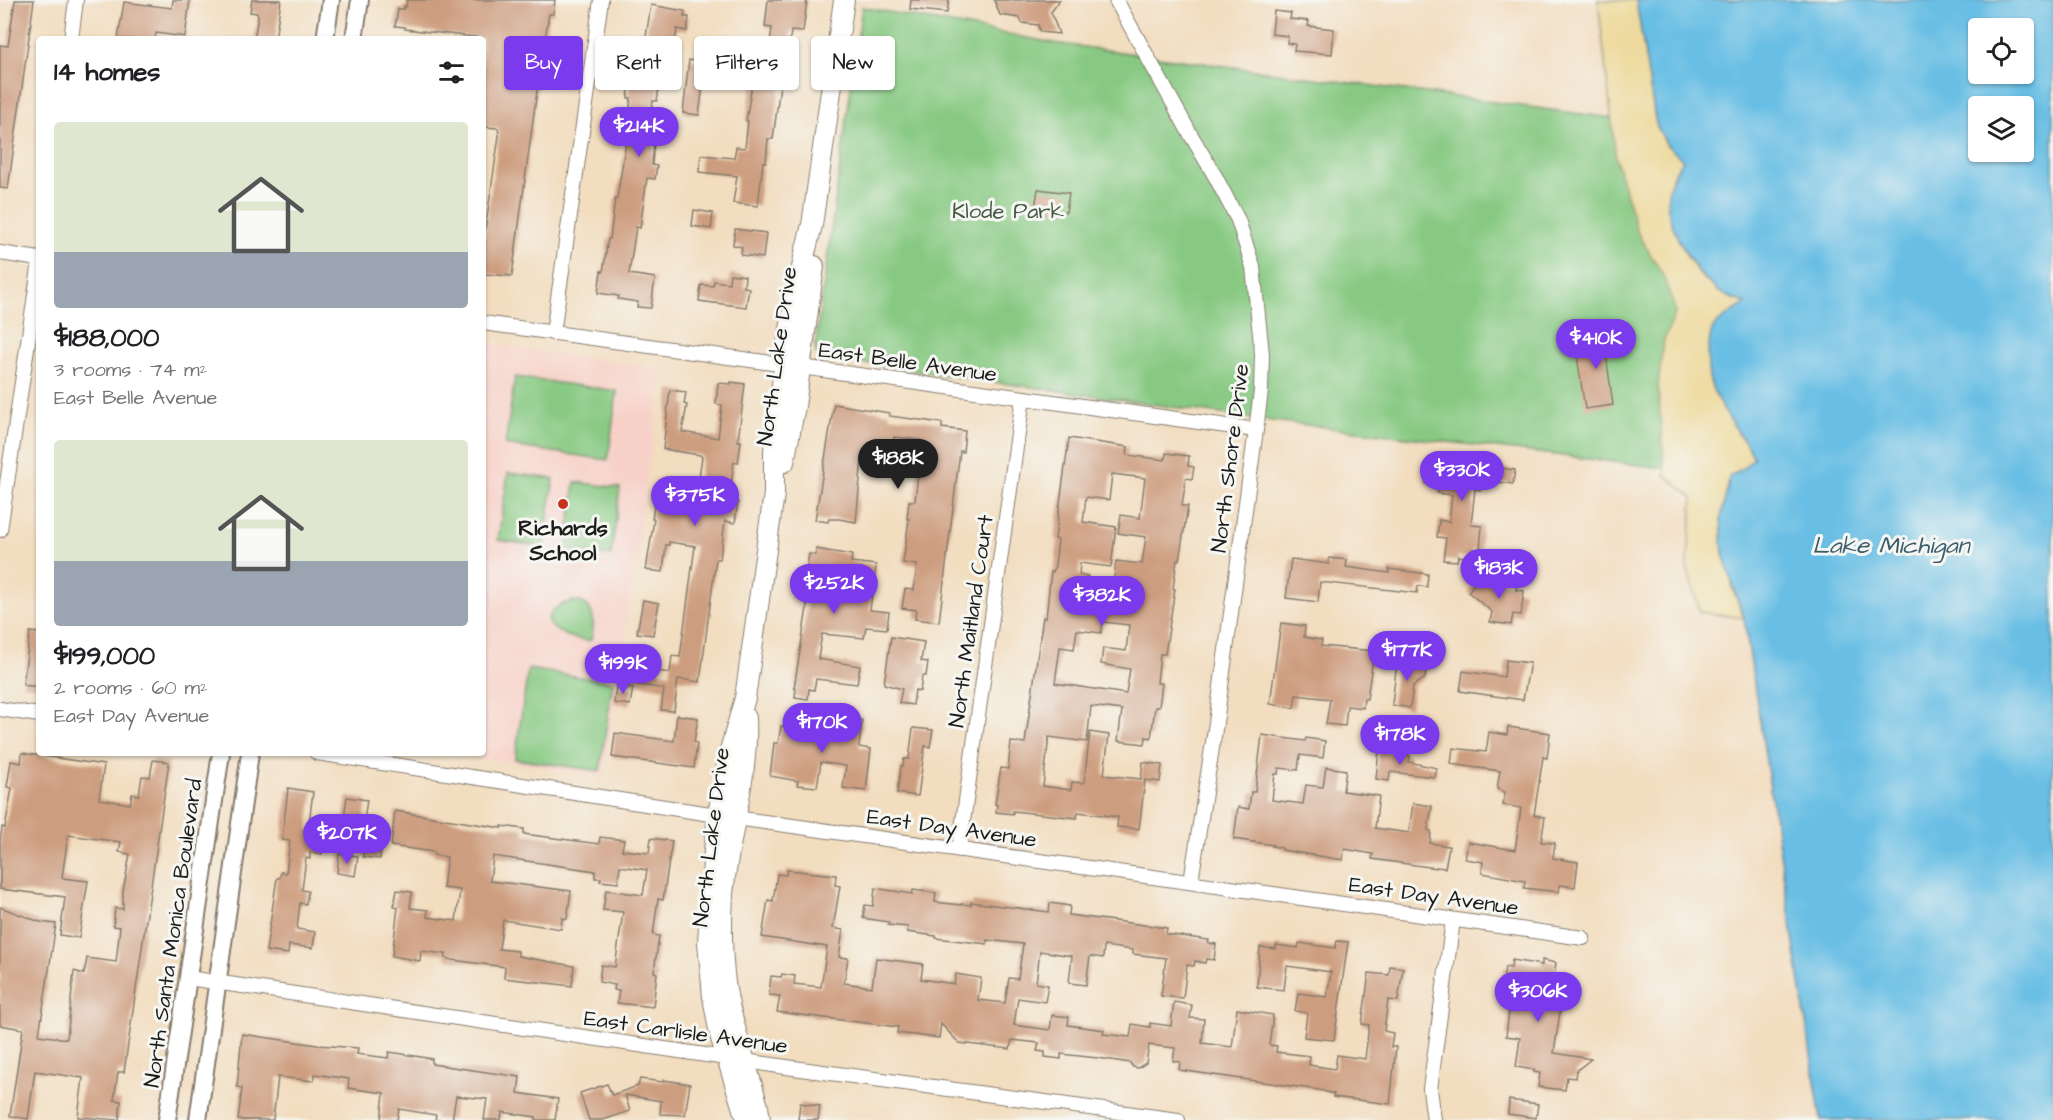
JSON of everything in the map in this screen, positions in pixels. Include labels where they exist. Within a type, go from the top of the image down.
[{"type":"main road","name":"North Lake Drive","points":[[749,1120],[743,1109],[723,947],[727,816],[735,729],[745,698],[774,494],[774,451],[793,366],[805,253],[812,225],[844,0]]},
{"type":"main road","name":"North Lake Drive","points":[[737,1059],[760,1120]]},
{"type":"street","points":[[71,36],[76,0]]},
{"type":"street","points":[[325,36],[331,0]]},
{"type":"street","points":[[354,36],[360,0]]},
{"type":"street","points":[[553,333],[601,0]]},
{"type":"street","name":"North Shore Drive","points":[[1116,0],[1238,220],[1253,267],[1262,354],[1261,391],[1256,430],[1216,723],[1191,881]]},
{"type":"street","points":[[0,253],[36,259]]},
{"type":"street","points":[[0,530],[36,288]]},
{"type":"street","name":"East Belle Avenue","points":[[486,323],[1256,430]]},
{"type":"street","name":"North Maitland Court","points":[[958,850],[1023,398]]},
{"type":"street","points":[[0,709],[36,715]]},
{"type":"street","name":"North Santa Monica Boulevard","points":[[167,1120],[221,756]]},
{"type":"street","points":[[198,1120],[250,756]]},
{"type":"street","name":"East Day Avenue","points":[[337,756],[958,850],[1583,938]]},
{"type":"street","points":[[1434,1120],[1430,1089],[1453,920]]},
{"type":"street","name":"East Carlisle Avenue","points":[[188,978],[737,1059],[1178,1120]]},
{"type":"shaded area","name":"Richards School","points":[[486,343],[663,369],[604,776],[468,756],[486,756]]},
{"type":"green space","name":"Klode Park","points":[[862,7],[1054,43],[1656,124],[1730,476],[1257,419],[817,355],[815,347],[851,90],[895,90],[895,36],[858,36]]},
{"type":"green space","points":[[515,377],[617,391],[608,460],[505,445]]},
{"type":"green space","points":[[508,473],[554,479],[543,547],[498,540]]},
{"type":"green space","points":[[575,482],[620,488],[611,556],[566,550]]},
{"type":"green space","points":[[574,601],[586,606],[592,615],[592,634],[589,641],[567,636],[548,623],[553,610],[560,605]]},
{"type":"green space","points":[[528,669],[613,682],[600,771],[515,759]]},
{"type":"sand","points":[[1598,0],[1636,0],[1656,124],[1667,145],[1684,160],[1672,176],[1671,219],[1678,239],[1700,275],[1717,291],[1747,303],[1728,315],[1738,435],[1747,444],[1754,459],[1730,476],[1732,587],[1744,618],[1700,612],[1687,568],[1693,498],[1665,475],[1658,388],[1663,343],[1676,312],[1663,275],[1638,234],[1616,159]]},
{"type":"water","name":"Lake Michigan","points":[[1636,0],[2053,0],[2053,1120],[1821,1120],[1744,618],[1723,554],[1721,517],[1730,476],[1754,458],[1714,393],[1708,364],[1709,346],[1711,332],[1716,324],[1746,303],[1727,296],[1708,282],[1690,259],[1675,232],[1670,218],[1668,193],[1670,184],[1683,160],[1667,145],[1656,124]]},
{"type":"building","points":[[15,0],[34,0],[8,189],[0,188],[0,45],[8,46]]},
{"type":"building","points":[[173,0],[190,0],[185,36],[156,33],[156,36],[118,36],[124,2],[172,8]]},
{"type":"building","points":[[252,0],[281,0],[275,36],[255,36],[258,16],[257,13],[250,12]]},
{"type":"building","points":[[407,0],[555,0],[553,14],[549,14],[545,36],[504,36],[504,90],[537,90],[512,276],[486,274],[486,224],[499,136],[498,128],[486,127],[486,36],[466,36],[395,26],[398,9],[404,9],[404,6],[406,7]]},
{"type":"building","points":[[768,0],[807,0],[803,32],[791,31],[790,36],[771,36],[772,28],[765,27]]},
{"type":"building","points":[[911,0],[949,0],[947,13],[910,9]]},
{"type":"building","points":[[994,0],[1060,0],[1051,12],[1059,34],[1040,32],[1038,25],[1022,23],[1020,18],[1000,15]]},
{"type":"building","points":[[651,5],[685,11],[684,17],[689,17],[687,31],[677,29],[676,36],[646,36]]},
{"type":"building","points":[[1274,11],[1291,13],[1290,19],[1309,21],[1308,26],[1334,29],[1332,54],[1294,51],[1295,44],[1287,43],[1288,36],[1272,34]]},
{"type":"building","points":[[689,60],[694,61],[694,90],[702,90],[699,115],[683,113]]},
{"type":"building","points":[[629,90],[659,90],[657,101],[653,101],[647,141],[654,142],[652,165],[657,166],[655,179],[647,178],[640,228],[636,227],[629,274],[655,278],[651,308],[637,307],[638,302],[598,293],[608,239],[610,239],[624,154],[631,98],[628,98]]},
{"type":"building","points":[[751,90],[779,90],[773,139],[768,139],[766,162],[763,162],[758,206],[733,203],[737,176],[699,172],[701,155],[734,158],[736,147],[745,148],[748,121],[746,121]]},
{"type":"building","points":[[1038,189],[1069,193],[1066,212],[1035,208]]},
{"type":"building","points":[[694,210],[713,213],[711,229],[692,226]]},
{"type":"building","points":[[735,229],[766,233],[763,258],[741,255],[742,247],[733,245]]},
{"type":"building","points":[[730,274],[745,276],[744,287],[749,288],[746,307],[699,301],[701,285],[713,286],[714,281],[729,283]]},
{"type":"building","points":[[1617,336],[1620,353],[1606,355],[1613,405],[1585,409],[1575,342]]},
{"type":"building","points":[[731,382],[745,384],[738,441],[741,441],[738,463],[734,462],[729,500],[738,502],[735,523],[725,521],[720,559],[716,559],[700,682],[678,679],[674,711],[661,710],[664,689],[629,683],[631,667],[670,673],[672,656],[680,657],[695,546],[669,542],[669,545],[666,545],[663,572],[646,570],[654,519],[652,519],[655,501],[659,502],[662,479],[698,484],[702,457],[663,449],[670,390],[686,392],[684,404],[687,405],[682,432],[718,438],[722,405],[716,404],[718,383],[731,384]]},
{"type":"building","points":[[834,404],[890,413],[889,416],[942,423],[942,428],[965,431],[963,452],[960,451],[939,622],[915,619],[916,610],[902,608],[905,589],[914,590],[917,565],[903,563],[909,501],[915,501],[920,440],[894,437],[891,462],[862,458],[856,522],[839,519],[829,519],[828,522],[815,520]]},
{"type":"building","points":[[1069,438],[1128,447],[1127,455],[1165,460],[1166,453],[1189,456],[1188,466],[1194,467],[1192,479],[1186,478],[1182,506],[1188,506],[1179,560],[1177,560],[1165,654],[1160,654],[1157,683],[1162,683],[1159,707],[1155,707],[1151,738],[1146,737],[1145,744],[1118,741],[1122,710],[1091,706],[1087,742],[1049,737],[1043,786],[1071,790],[1072,782],[1084,783],[1090,732],[1109,735],[1104,775],[1141,779],[1143,762],[1162,765],[1160,782],[1145,780],[1139,829],[1117,827],[1118,817],[1078,812],[1077,818],[1013,811],[1013,814],[996,812],[997,805],[995,804],[1001,768],[1008,769],[1011,742],[1025,743],[1043,617],[1046,618],[1051,572],[1055,565],[1058,540],[1055,539]],"holes":[[[1112,474],[1145,478],[1140,518],[1121,515],[1118,533],[1146,537],[1142,564],[1116,561],[1114,578],[1137,581],[1133,609],[1105,605],[1106,597],[1076,593],[1078,584],[1088,583],[1088,576],[1079,575],[1080,563],[1111,567],[1116,527],[1083,522],[1086,497],[1109,500]],[[1103,622],[1129,625],[1126,651],[1103,648],[1101,664],[1130,669],[1126,694],[1055,683],[1060,647],[1074,649],[1077,630],[1101,633]]]},
{"type":"building","points":[[1429,459],[1515,470],[1513,484],[1483,480],[1481,490],[1475,489],[1471,525],[1482,526],[1480,550],[1472,549],[1471,558],[1458,556],[1457,561],[1443,560],[1446,538],[1437,537],[1439,520],[1449,522],[1452,495],[1438,493],[1439,484],[1426,483]]},
{"type":"building","points":[[816,549],[852,555],[851,562],[876,565],[870,610],[889,612],[887,629],[866,627],[864,638],[822,634],[818,659],[860,666],[857,684],[816,679],[814,690],[809,689],[808,699],[795,697],[796,688],[794,688],[807,608],[807,598],[800,597],[802,584],[804,584],[809,554],[816,555]]},
{"type":"building","points":[[1329,558],[1347,560],[1346,567],[1389,573],[1389,569],[1428,574],[1427,587],[1418,586],[1417,593],[1320,582],[1318,602],[1286,598],[1291,559],[1329,564]]},
{"type":"building","points":[[1479,578],[1484,581],[1517,585],[1516,590],[1524,591],[1521,615],[1513,614],[1511,625],[1490,622],[1492,612],[1468,592]]},
{"type":"building","points":[[643,600],[659,603],[653,635],[637,633]]},
{"type":"building","points":[[1281,623],[1305,626],[1304,637],[1322,640],[1321,646],[1374,651],[1367,699],[1364,699],[1363,708],[1347,706],[1345,726],[1326,724],[1330,699],[1296,695],[1294,708],[1270,704]]},
{"type":"building","points":[[30,632],[36,633],[36,687],[23,685]]},
{"type":"building","points":[[891,637],[924,642],[921,661],[928,662],[926,676],[922,676],[920,691],[915,690],[913,705],[899,703],[902,689],[884,684]]},
{"type":"building","points":[[1506,660],[1530,663],[1523,700],[1460,691],[1463,671],[1504,677]]},
{"type":"building","points":[[1397,661],[1420,662],[1426,671],[1425,678],[1413,686],[1410,708],[1392,705]]},
{"type":"building","points":[[616,686],[633,688],[630,705],[614,703]]},
{"type":"building","points":[[677,715],[698,718],[694,742],[697,743],[694,768],[612,757],[615,733],[674,741]]},
{"type":"building","points":[[839,716],[862,720],[859,747],[871,749],[866,791],[843,788],[846,766],[821,762],[817,787],[797,785],[798,781],[770,776],[774,743],[778,743],[781,726],[837,731]]},
{"type":"building","points":[[1508,727],[1550,733],[1547,758],[1543,757],[1534,815],[1545,817],[1541,842],[1555,843],[1553,858],[1578,862],[1575,887],[1560,885],[1559,892],[1524,888],[1525,881],[1482,873],[1483,862],[1465,859],[1468,842],[1515,850],[1521,808],[1503,805],[1505,792],[1497,789],[1500,771],[1451,764],[1453,748],[1486,752],[1489,732],[1507,735]]},
{"type":"building","points":[[913,728],[933,730],[930,747],[925,746],[918,796],[897,793],[901,766],[903,766],[904,759],[909,759]]},
{"type":"building","points":[[1262,735],[1305,741],[1306,738],[1325,741],[1323,758],[1300,755],[1298,770],[1279,768],[1278,774],[1275,774],[1272,800],[1303,804],[1306,785],[1323,787],[1326,767],[1346,770],[1343,791],[1379,796],[1375,828],[1409,833],[1413,803],[1432,806],[1428,830],[1431,831],[1430,843],[1449,846],[1445,868],[1372,859],[1373,854],[1344,849],[1343,860],[1234,839],[1238,807],[1249,809],[1251,792],[1255,792]]},
{"type":"building","points":[[1396,748],[1410,756],[1409,762],[1437,768],[1435,777],[1390,772],[1389,781],[1376,779],[1379,750],[1395,753]]},
{"type":"building","points":[[22,753],[104,765],[99,799],[130,804],[132,794],[139,795],[142,776],[150,777],[153,760],[169,762],[124,1072],[118,1072],[114,1100],[121,1101],[119,1120],[78,1117],[83,1078],[35,1071],[28,1119],[10,1116],[23,1029],[0,1025],[0,907],[40,922],[56,924],[39,1035],[67,1039],[74,971],[84,974],[87,958],[116,962],[120,927],[113,926],[115,908],[123,909],[123,891],[130,854],[119,852],[121,842],[68,835],[62,878],[88,881],[79,938],[60,935],[65,897],[0,889],[0,841],[2,827],[5,828],[12,788],[7,787],[11,761],[21,763]]},
{"type":"building","points":[[288,788],[313,792],[308,830],[325,832],[322,854],[310,852],[310,859],[306,858],[302,890],[308,891],[306,904],[300,903],[297,929],[315,932],[313,948],[289,945],[288,954],[266,951],[277,878],[280,878],[281,872],[286,873],[290,841],[282,840]]},
{"type":"building","points":[[347,797],[367,800],[364,820],[344,817]]},
{"type":"building","points":[[395,811],[502,828],[502,826],[524,829],[524,834],[599,844],[600,837],[624,840],[622,850],[649,853],[651,838],[672,841],[663,900],[658,899],[653,935],[659,936],[654,972],[657,973],[653,1007],[617,1003],[619,991],[614,990],[615,985],[599,982],[601,965],[615,967],[623,912],[603,910],[606,890],[643,895],[647,870],[620,866],[618,883],[600,881],[601,878],[595,878],[595,871],[493,856],[490,881],[571,891],[567,919],[562,918],[561,929],[503,920],[499,949],[518,951],[518,956],[574,966],[572,986],[504,978],[505,967],[452,960],[445,958],[446,954],[421,951],[420,961],[392,956],[398,907],[394,906],[397,890],[412,892],[410,908],[428,910],[427,917],[456,921],[460,890],[443,888],[447,857],[434,855],[434,852],[391,846]]},
{"type":"building","points":[[365,837],[382,839],[380,859],[363,857]]},
{"type":"building","points":[[339,854],[358,856],[355,876],[337,873]]},
{"type":"building","points":[[787,870],[836,875],[835,885],[840,886],[833,928],[843,930],[839,957],[848,958],[844,983],[872,987],[876,958],[923,964],[921,979],[954,984],[956,974],[981,978],[978,1000],[1005,1003],[1009,978],[1018,979],[1023,944],[987,940],[987,944],[936,938],[936,936],[907,932],[908,927],[888,925],[889,922],[863,918],[865,905],[873,906],[875,888],[912,894],[913,890],[936,893],[935,902],[961,905],[971,905],[971,902],[1049,912],[1050,903],[1070,906],[1069,915],[1167,928],[1166,934],[1209,940],[1208,943],[1216,944],[1214,960],[1206,959],[1205,963],[1195,961],[1194,966],[1187,965],[1183,998],[1161,996],[1166,958],[1133,954],[1133,950],[1104,946],[1103,958],[1090,956],[1086,985],[1069,983],[1072,956],[1040,951],[1036,983],[1048,985],[1045,1002],[1018,998],[1014,1025],[1050,1030],[1052,1015],[1069,1017],[1068,1025],[1104,1030],[1103,1034],[1130,1037],[1132,1024],[1150,1027],[1150,1023],[1171,1026],[1174,1002],[1192,1005],[1190,1018],[1204,1019],[1202,1043],[1232,1047],[1237,1009],[1273,1015],[1269,1045],[1277,1046],[1276,1052],[1310,1056],[1309,1065],[1335,1069],[1337,1055],[1365,1059],[1369,1025],[1362,1024],[1369,973],[1389,975],[1390,966],[1403,968],[1398,1001],[1388,1000],[1384,1031],[1393,1033],[1391,1047],[1396,1047],[1390,1104],[1333,1097],[1334,1094],[1319,1090],[1179,1070],[1180,1062],[1173,1061],[1175,1048],[1149,1045],[1146,1063],[1138,1068],[1133,1067],[1130,1063],[1098,1058],[1061,1054],[1061,1059],[1045,1057],[1045,1052],[1037,1051],[1039,1043],[1012,1040],[1010,1049],[959,1043],[941,1024],[939,1038],[897,1033],[898,1027],[777,1012],[780,996],[769,995],[771,976],[781,977],[782,974],[795,976],[794,984],[821,987],[827,947],[762,937],[768,900],[773,901],[777,874],[786,875]]},
{"type":"building","points":[[1337,941],[1348,942],[1334,1040],[1304,1037],[1307,1013],[1295,1011],[1298,993],[1327,997],[1331,972],[1287,966],[1284,990],[1257,987],[1260,947],[1276,949],[1276,945],[1298,948],[1299,943],[1335,948]]},
{"type":"building","points":[[1512,960],[1542,965],[1542,960],[1556,963],[1552,989],[1563,991],[1554,1053],[1591,1059],[1576,1071],[1575,1078],[1567,1077],[1565,1090],[1538,1087],[1540,1073],[1516,1067],[1520,1038],[1506,1036],[1512,988],[1502,987],[1505,967],[1511,968]]},
{"type":"building","points":[[242,1034],[317,1045],[358,1048],[357,1054],[388,1058],[389,1052],[403,1054],[432,1059],[432,1064],[520,1077],[518,1093],[558,1099],[555,1120],[536,1120],[536,1117],[502,1112],[501,1120],[484,1120],[487,1099],[456,1096],[452,1120],[435,1120],[436,1115],[399,1109],[397,1120],[381,1120],[384,1093],[348,1088],[349,1079],[315,1074],[314,1081],[278,1077],[273,1120],[238,1120],[242,1088],[237,1087]]},
{"type":"building","points":[[640,1079],[690,1084],[685,1115],[660,1114],[661,1101],[625,1095],[630,1111],[603,1120],[589,1120],[580,1093],[607,1084],[612,1095],[638,1086]]},
{"type":"building","points":[[1509,1100],[1538,1104],[1536,1118],[1508,1114]]},
{"type":"building","points":[[800,1103],[820,1106],[818,1120],[798,1120]]},
{"type":"place","name":"Richards School","points":[[563,504]]}]
